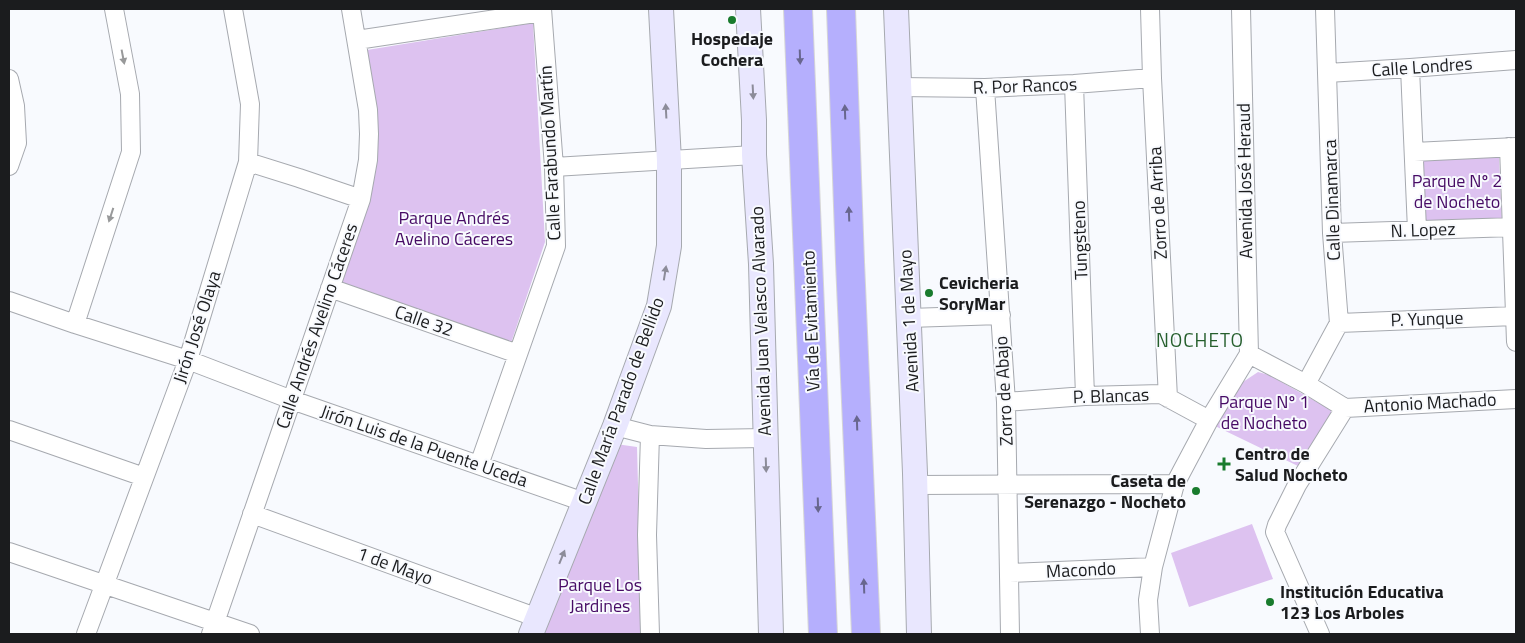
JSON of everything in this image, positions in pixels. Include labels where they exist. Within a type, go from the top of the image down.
[{"type":"highway","name":"Vía de Evitamiento","points":[[798,9],[823,634]]},
{"type":"highway","points":[[841,9],[866,634]]},
{"type":"street","points":[[76,324],[131,152],[130,94],[114,9]]},
{"type":"street","name":"Jirón José Olaya","points":[[86,634],[188,360],[248,162],[250,104],[233,9]]},
{"type":"street","name":"Calle Andrés Avelino Cáceres","points":[[213,628],[361,199],[368,160],[368,110],[351,9]]},
{"type":"street","name":"Calle María Parado de Bellido","points":[[534,626],[615,426],[659,306],[669,246],[669,161],[661,9]]},
{"type":"street","name":"Avenida Juan Velasco Alvarado","points":[[748,9],[761,264],[771,634]]},
{"type":"street","name":"Avenida 1 de Mayo","points":[[896,9],[916,485],[919,634]]},
{"type":"street","name":"Zorro de Arriba","points":[[1150,9],[1168,398]]},
{"type":"street","name":"Avenida José Heraud","points":[[1241,9],[1249,354]]},
{"type":"street","name":"Calle Dinamarca","points":[[1325,9],[1332,233],[1338,323]]},
{"type":"street","points":[[357,40],[542,11]]},
{"type":"street","name":"Calle Farabundo Martín","points":[[479,465],[556,246],[554,167],[542,11]]},
{"type":"street","name":"Calle Londres","points":[[1327,73],[1516,60]]},
{"type":"street","points":[[1410,68],[1417,230]]},
{"type":"street","name":"R. Por Rancos","points":[[898,87],[985,88],[1152,78]]},
{"type":"street","points":[[9,79],[15,106],[17,143],[9,166]]},
{"type":"street","name":"Tungsteno","points":[[1074,84],[1085,396]]},
{"type":"street","name":"Zorro de Abajo","points":[[985,88],[1006,402],[1010,634]]},
{"type":"street","points":[[1414,152],[1513,147],[1516,342]]},
{"type":"street","points":[[554,167],[754,155]]},
{"type":"street","points":[[248,162],[361,199]]},
{"type":"street","name":"N. Lopez","points":[[1332,233],[1513,226]]},
{"type":"street","name":"Calle 32","points":[[330,288],[518,354]]},
{"type":"street","name":"Jirón Luis de la Puente Uceda","points":[[9,300],[188,360],[292,400],[584,502]]},
{"type":"street","points":[[909,318],[1001,315]]},
{"type":"street","name":"P. Yunque","points":[[1338,323],[1515,316]]},
{"type":"street","points":[[1306,384],[1338,323]]},
{"type":"street","points":[[1150,634],[1148,600],[1153,567],[1175,484],[1209,420],[1249,354],[1306,384],[1345,408],[1297,486],[1275,532],[1320,634]]},
{"type":"street","name":"P. Blancas","points":[[1006,402],[1085,396],[1161,394],[1209,420]]},
{"type":"street","name":"Antonio Machado","points":[[1345,408],[1516,399]]},
{"type":"street","points":[[615,426],[650,434],[706,439],[766,438]]},
{"type":"street","points":[[9,430],[144,477]]},
{"type":"street","points":[[650,434],[647,535],[650,634]]},
{"type":"street","points":[[916,485],[1175,484]]},
{"type":"street","name":"1 de Mayo","points":[[252,514],[534,626]]},
{"type":"street","points":[[9,552],[104,585],[213,628],[250,634]]},
{"type":"street","name":"Macondo","points":[[1009,573],[1153,567]]},
{"type":"green space","name":"Parque Andrés Avelino Cáceres","points":[[533,23],[545,242],[510,346],[339,285],[378,137],[377,107],[367,50]]},
{"type":"green space","name":"Parque Nº 2 de Nocheto","points":[[1499,157],[1502,222],[1421,227],[1417,158]]},
{"type":"green space","name":"Parque Nº 1 de Nocheto","points":[[1258,372],[1269,375],[1331,410],[1331,418],[1300,467],[1213,425],[1240,384]]},
{"type":"green space","name":"Parque Los Jardines","points":[[616,444],[637,447],[642,634],[542,634]]},
{"type":"green space","points":[[1252,524],[1273,579],[1189,607],[1171,553]]},
{"type":"place","name":"Hospedaje Cochera","points":[[732,20]]},
{"type":"place","name":"Cevicheria SoryMar","points":[[929,293]]},
{"type":"place","name":"Centro de Salud Nocheto","points":[[1224,464]]},
{"type":"place","name":"Caseta de Serenazgo - Nocheto","points":[[1196,491]]},
{"type":"place","name":"Institución Educativa 123 Los Arboles","points":[[1270,602]]},
{"type":"district","name":"NOCHETO","points":[[1200,340]]}]
